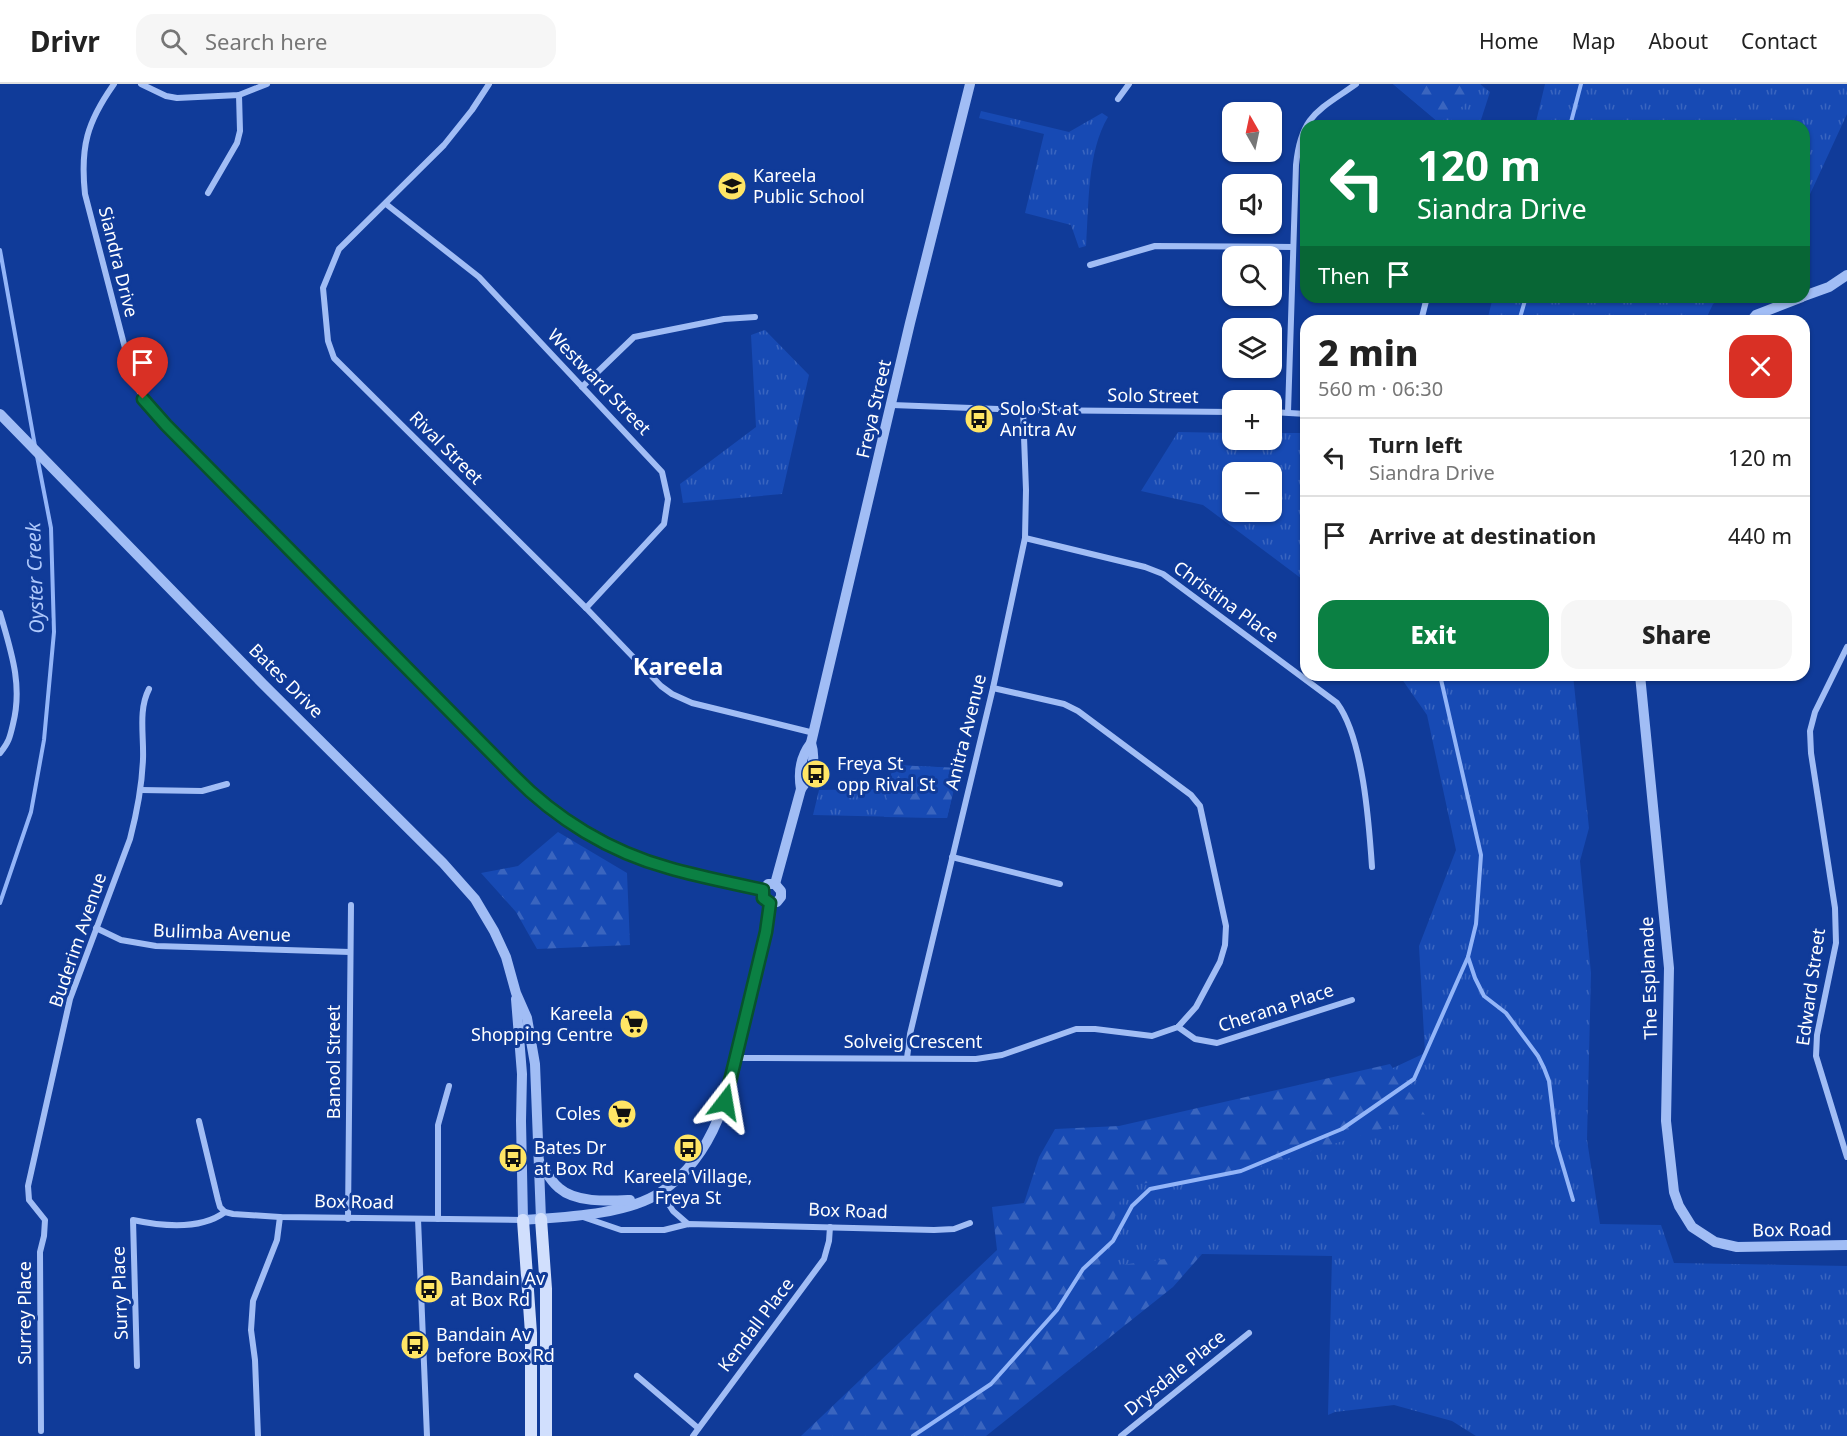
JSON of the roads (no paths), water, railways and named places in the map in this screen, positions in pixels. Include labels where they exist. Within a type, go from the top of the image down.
[{"type":"main road","name":"Bates Drive","points":[[541,1219],[546,1288],[546,1436]]},
{"type":"main road","name":"Bates Drive","points":[[523,1220],[531,1333],[531,1436]]},
{"type":"street","name":"Siandra Drive","points":[[114,84],[88,130],[84,148],[83,177],[85,194],[128,362],[143,399],[166,425],[513,775],[547,806],[602,843],[640,859],[668,868],[763,890]]},
{"type":"street","points":[[141,84],[166,96],[177,98],[240,95],[267,84]]},
{"type":"street","name":"Rival Street","points":[[489,84],[444,145],[339,249],[323,288],[328,341],[334,358],[586,608],[661,686],[692,703],[812,738]]},
{"type":"street","name":"Freya Street","points":[[775,884],[801,789],[809,778],[815,753],[812,738],[970,84]]},
{"type":"street","points":[[1119,99],[1129,84]]},
{"type":"street","points":[[1310,120],[1317,112],[1356,84]]},
{"type":"street","points":[[208,193],[237,143],[240,131],[240,95]]},
{"type":"street","points":[[1288,412],[1296,165],[1300,138]]},
{"type":"street","name":"Westward Street","points":[[386,204],[479,277],[662,472],[668,498],[664,524],[586,608]]},
{"type":"street","points":[[1090,265],[1155,246],[1293,247]]},
{"type":"street","points":[[1810,294],[1829,287],[1847,275]]},
{"type":"street","points":[[1755,315],[1785,303]]},
{"type":"street","points":[[582,387],[634,337],[724,319],[755,316]]},
{"type":"street","name":"Solo Street","points":[[892,405],[1023,410],[1222,412]]},
{"type":"street","name":"Anitra Avenue","points":[[907,1058],[910,1034],[993,688],[1025,538],[1026,479],[1023,410]]},
{"type":"street","points":[[1282,412],[1300,413]]},
{"type":"street","name":"Bates Drive","points":[[0,414],[458,879],[475,899],[506,957],[516,993],[527,1018],[535,1064],[541,1219]]},
{"type":"street","name":"Christina Place","points":[[1025,538],[1145,567],[1163,574],[1300,676]]},
{"type":"street","points":[[0,613],[16,667],[18,683],[16,713],[9,741],[0,753]]},
{"type":"street","name":"Edward Street","points":[[1847,647],[1815,712],[1810,731],[1811,753],[1835,908],[1836,943],[1817,1035],[1816,1056],[1847,1157]]},
{"type":"street","name":"Christina Place","points":[[1307,681],[1337,703],[1348,722],[1368,812],[1372,867]]},
{"type":"street","name":"The Esplanade","points":[[1641,681],[1669,968],[1666,1121],[1674,1192],[1679,1206],[1692,1227],[1715,1242],[1737,1247]]},
{"type":"street","points":[[993,688],[1064,704],[1078,711],[1191,795],[1200,806],[1227,937],[1220,962],[1196,1007],[1178,1027]]},
{"type":"street","name":"Buderim Avenue","points":[[29,1200],[28,1186],[70,999],[130,838],[141,790],[144,743],[142,710],[149,689]]},
{"type":"street","points":[[141,790],[202,791],[227,784]]},
{"type":"street","points":[[952,857],[1060,884]]},
{"type":"street","points":[[768,884],[775,884],[782,891],[781,897],[777,902],[770,903],[763,898],[763,890],[768,884]]},
{"type":"street","points":[[538,1159],[559,1189],[568,1194],[597,1200],[628,1201],[656,1195],[682,1175],[710,1138],[725,1102],[766,932],[770,903]]},
{"type":"street","name":"Banool Street","points":[[348,1218],[351,905]]},
{"type":"street","name":"Bulimba Avenue","points":[[96,928],[121,940],[156,946],[350,952]]},
{"type":"street","name":"Bates Drive","points":[[516,993],[522,1074],[523,1220]]},
{"type":"street","name":"Cherana Place","points":[[1178,1027],[1195,1039],[1217,1043],[1352,1000]]},
{"type":"street","name":"Solveig Crescent","points":[[736,1058],[976,1059],[1002,1055],[1076,1029],[1152,1036],[1178,1027]]},
{"type":"street","points":[[438,1220],[438,1125],[440,1111],[449,1086]]},
{"type":"street","points":[[199,1121],[220,1207],[225,1212]]},
{"type":"street","points":[[656,1195],[688,1224]]},
{"type":"street","name":"Box Road","points":[[133,1220],[162,1224],[196,1223],[215,1220],[225,1212],[280,1217],[523,1220],[605,1211],[656,1195]]},
{"type":"street","name":"Surrey Place","points":[[29,1200],[45,1220],[40,1252],[41,1431]]},
{"type":"street","name":"Box Road","points":[[577,1215],[621,1230],[664,1230],[688,1224],[934,1230],[954,1229],[970,1223]]},
{"type":"street","points":[[258,1436],[255,1360],[251,1330],[253,1301],[277,1240],[280,1217]]},
{"type":"street","name":"Surry Place","points":[[133,1220],[137,1366]]},
{"type":"street","points":[[418,1220],[427,1436]]},
{"type":"street","name":"Kendall Place","points":[[693,1436],[824,1259],[830,1227]]},
{"type":"street","name":"Box Road","points":[[1737,1247],[1847,1245]]},
{"type":"street","name":"Drysdale Place","points":[[1121,1436],[1249,1333]]},
{"type":"street","points":[[637,1376],[698,1428]]},
{"type":"waterway","points":[[1572,120],[1581,84]]},
{"type":"waterway","name":"Oyster Creek","points":[[0,250],[35,446]]},
{"type":"waterway","points":[[1521,315],[1524,303]]},
{"type":"waterway","name":"Oyster Creek","points":[[0,903],[31,812],[44,740],[54,632],[51,528],[37,456]]},
{"type":"waterway","points":[[913,1436],[991,1384],[1057,1310],[1083,1269],[1113,1241],[1132,1206],[1150,1189],[1241,1171],[1342,1129],[1414,1079],[1468,957],[1476,924],[1481,855],[1441,681]]},
{"type":"waterway","points":[[1468,957],[1484,996],[1506,1013],[1538,1056],[1544,1068],[1549,1081],[1557,1146],[1573,1200]]},
{"type":"place","name":"Kareela Public School","points":[[732,186]]},
{"type":"place","name":"Solo St at Anitra Av","points":[[979,419]]},
{"type":"place","name":"Freya St opp Rival St","points":[[816,774]]},
{"type":"place","name":"Kareela Shopping Centre","points":[[634,1024]]},
{"type":"place","name":"Coles","points":[[622,1114]]},
{"type":"place","name":"Kareela Village, Freya St","points":[[688,1148]]},
{"type":"place","name":"Bates Dr at Box Rd","points":[[513,1158]]},
{"type":"place","name":"Bandain Av at Box Rd","points":[[429,1289]]},
{"type":"place","name":"Bandain Av before Box Rd","points":[[415,1345]]},
{"type":"district","name":"Kareela","points":[[678,667]]}]
